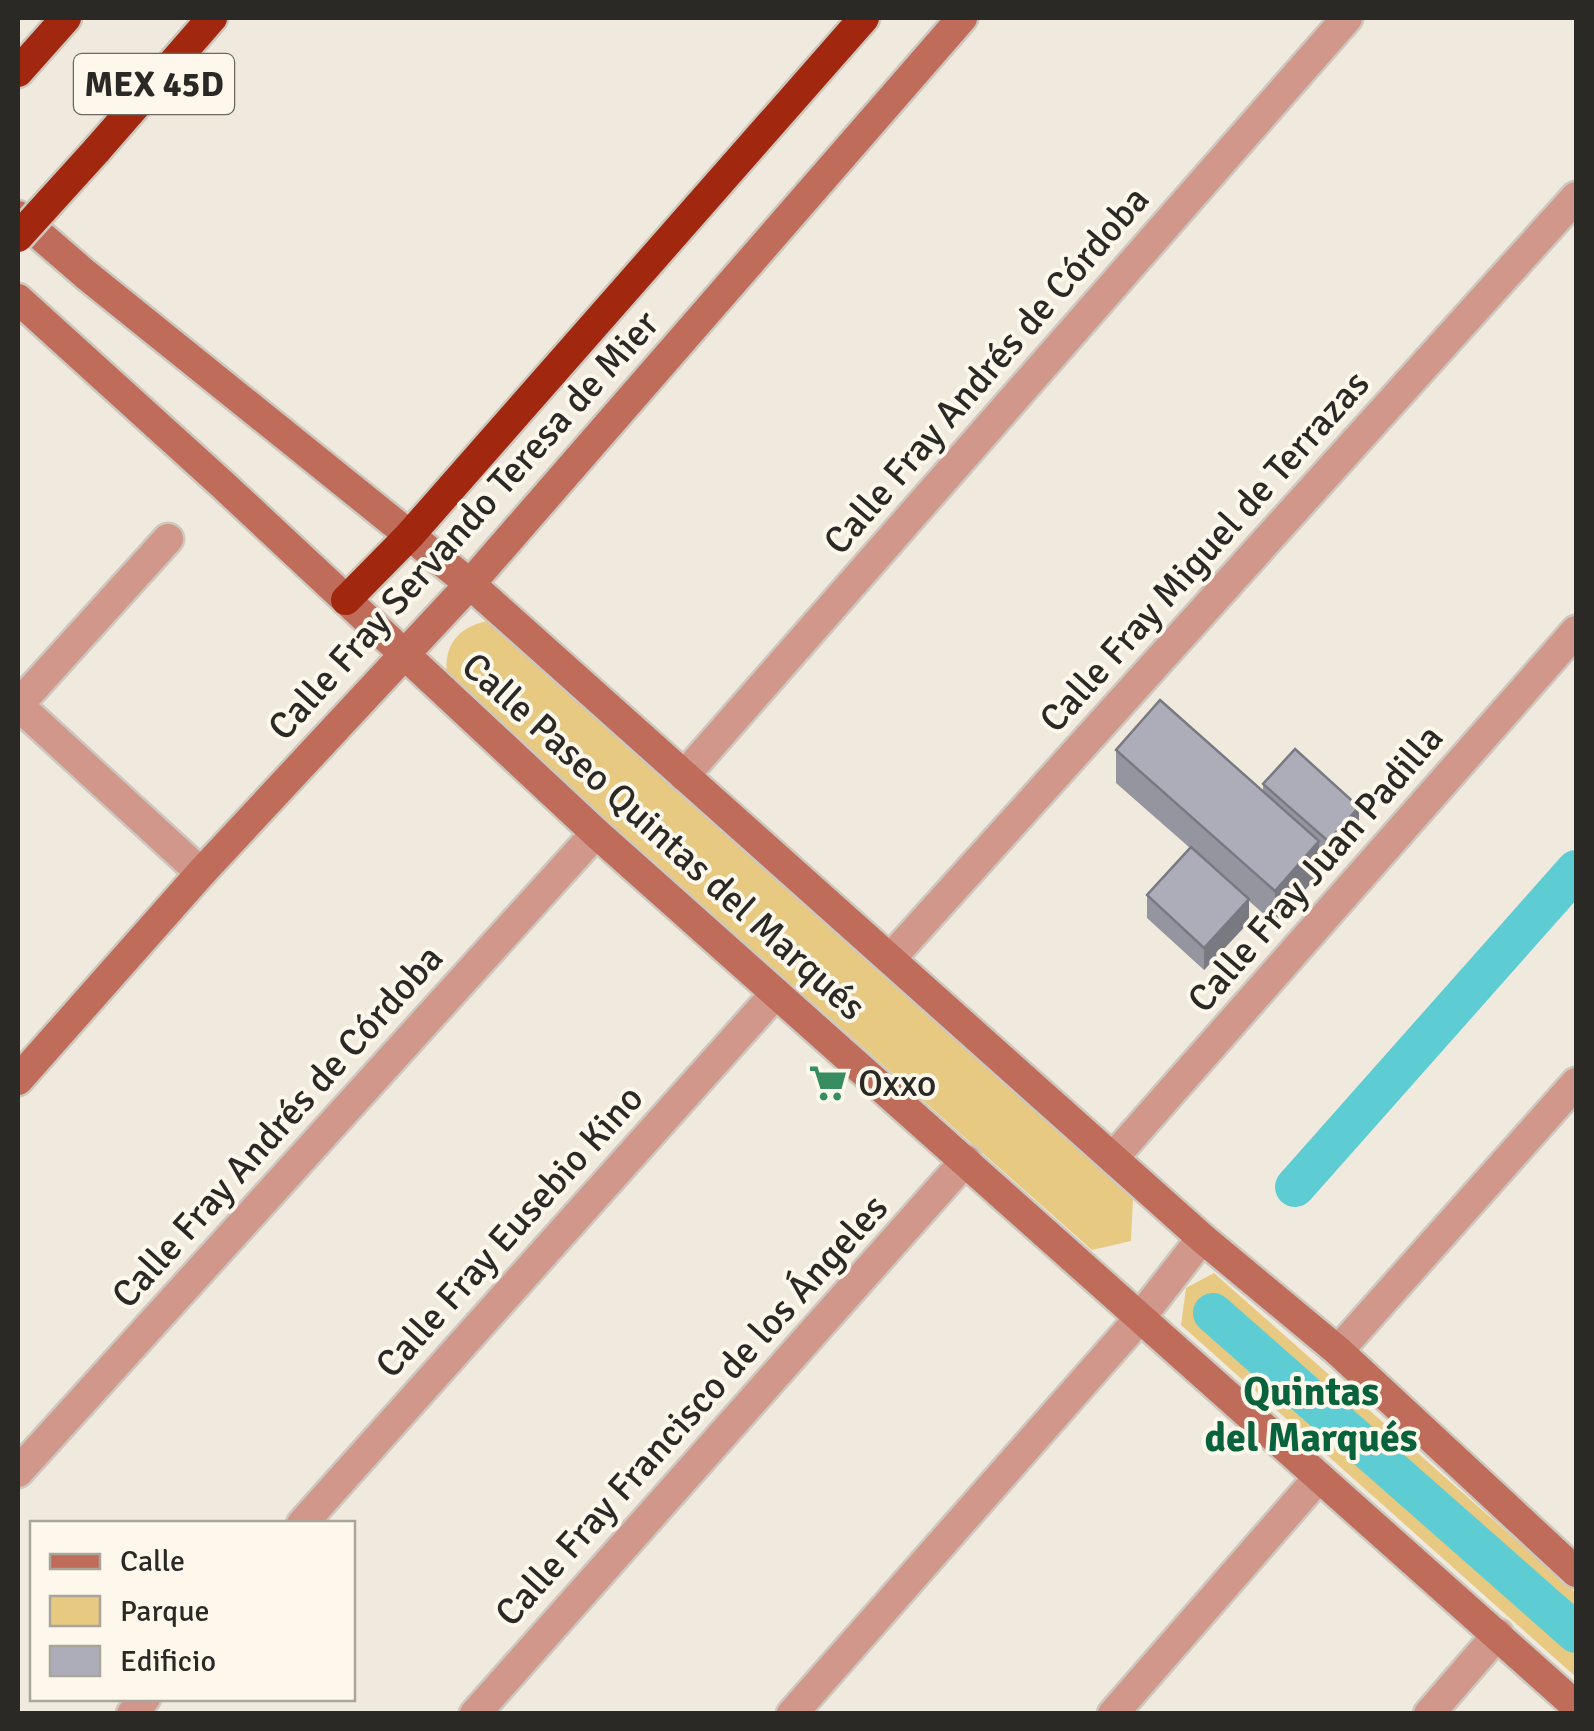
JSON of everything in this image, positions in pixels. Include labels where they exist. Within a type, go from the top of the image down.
[{"type":"highway","name":"MEX 45D","points":[[18,72],[66,18]]},
{"type":"highway","name":"MEX 45D","points":[[18,238],[212,18]]},
{"type":"highway","points":[[346,600],[409,536],[864,18]]},
{"type":"street","name":"Calle Fray Servando Teresa de Mier","points":[[18,1080],[201,874],[470,584],[962,18]]},
{"type":"street","name":"Calle Fray Andrés de Córdoba","points":[[684,776],[1348,18]]},
{"type":"street","name":"Calle Fray Miguel de Terrazas","points":[[891,958],[1576,197]]},
{"type":"street","name":"Calle Paseo Quintas del Marqués","points":[[18,216],[470,584],[1202,1238],[1573,1559]]},
{"type":"street","name":"Calle Paseo Quintas del Marqués","points":[[18,298],[596,833],[1576,1706]]},
{"type":"street","points":[[168,538],[18,705],[201,874]]},
{"type":"street","name":"Calle Fray Juan Padilla","points":[[1113,1158],[1576,630]]},
{"type":"street","name":"Calle Fray Andrés de Córdoba","points":[[18,1472],[596,833]]},
{"type":"street","name":"Calle Fray Eusebio Kino","points":[[305,1521],[776,993]]},
{"type":"street","points":[[1338,1352],[1576,1083]]},
{"type":"street","name":"Calle Fray Francisco de los Ángeles","points":[[475,1714],[966,1160]]},
{"type":"street","points":[[792,1714],[1139,1318],[1202,1238]]},
{"type":"street","points":[[1113,1714],[1319,1477]]},
{"type":"street","points":[[1429,1714],[1498,1634]]},
{"type":"green space","points":[[492,620],[1133,1199],[1131,1241],[1092,1250],[447,679],[448,656],[455,639],[470,627]]},
{"type":"green space","points":[[1214,1273],[1576,1593],[1576,1677],[1181,1325],[1186,1288]]},
{"type":"building","points":[[1160,700],[1319,841],[1275,891],[1116,750]]},
{"type":"building","points":[[1295,749],[1359,807],[1328,841],[1263,784]]},
{"type":"building","points":[[1191,847],[1249,899],[1204,948],[1147,895]]},
{"type":"waterway","points":[[1295,1187],[1576,870]]},
{"type":"waterway","points":[[1213,1313],[1576,1633]]},
{"type":"place","name":"Oxxo","points":[[828,1083]]},
{"type":"district","name":"Quintas del Marqués","points":[[1311,1414]]}]
